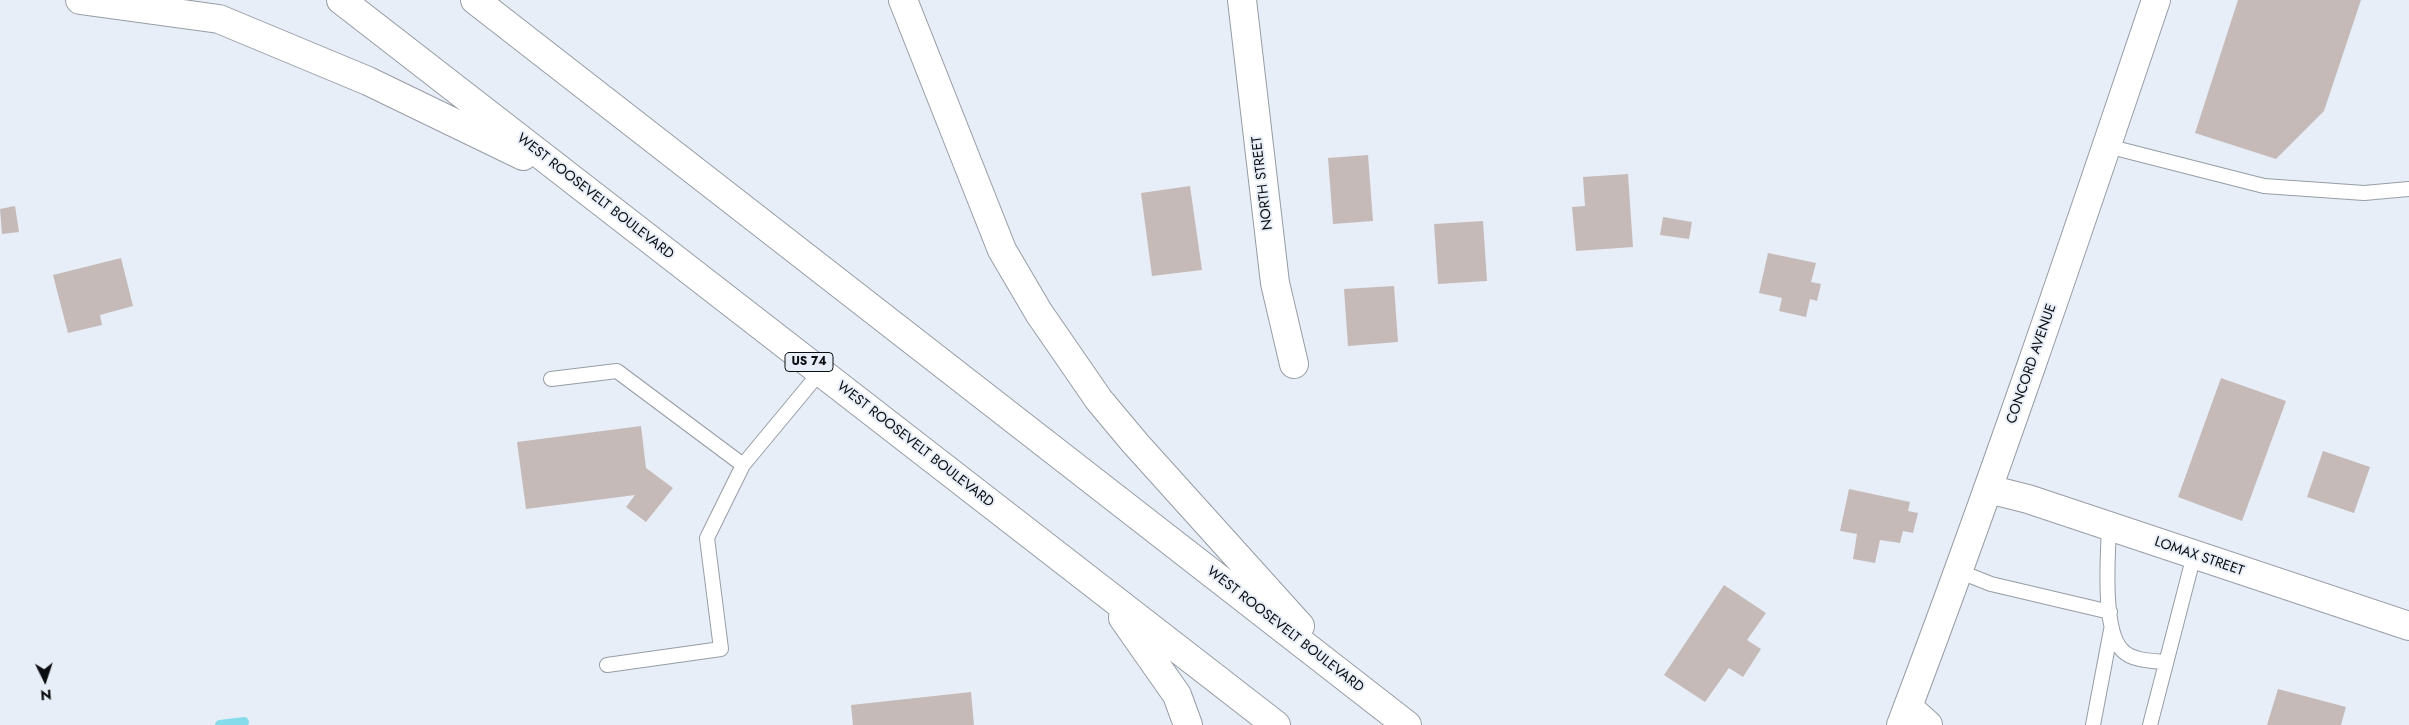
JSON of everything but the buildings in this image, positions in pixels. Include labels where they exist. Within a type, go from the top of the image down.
[{"type":"main road","points":[[80,0],[219,18],[368,81],[574,181]]},
{"type":"main road","name":"WEST ROOSEVELT BOULEVARD","points":[[341,0],[1276,725]]},
{"type":"main road","name":"WEST ROOSEVELT BOULEVARD","points":[[475,0],[1408,725]]},
{"type":"main road","points":[[903,0],[1002,250],[1039,314],[1099,400],[1135,443],[1348,679]]},
{"type":"main road","name":"NORTH STREET","points":[[1242,0],[1275,283],[1294,364]]},
{"type":"main road","name":"CONCORD AVENUE","points":[[1904,716],[1988,489],[2156,0]]},
{"type":"main road","name":"LOMAX STREET","points":[[1988,489],[2109,526],[2409,626]]},
{"type":"main road","points":[[1108,596],[1177,695],[1188,725]]},
{"type":"main road","points":[[1904,716],[1928,725]]},
{"type":"lane","points":[[2107,146],[2264,186],[2364,193],[2409,189]]},
{"type":"lane","points":[[551,379],[616,371],[743,465]]},
{"type":"lane","points":[[608,665],[720,649],[707,538],[743,465],[821,372]]},
{"type":"lane","points":[[2093,725],[2111,630],[2109,526]]},
{"type":"lane","points":[[2150,725],[2194,555]]},
{"type":"lane","points":[[1958,571],[1991,584],[2110,612]]},
{"type":"lane","points":[[2111,630],[2123,651],[2144,660],[2166,662]]},
{"type":"waterway","points":[[220,725],[244,722]]}]
